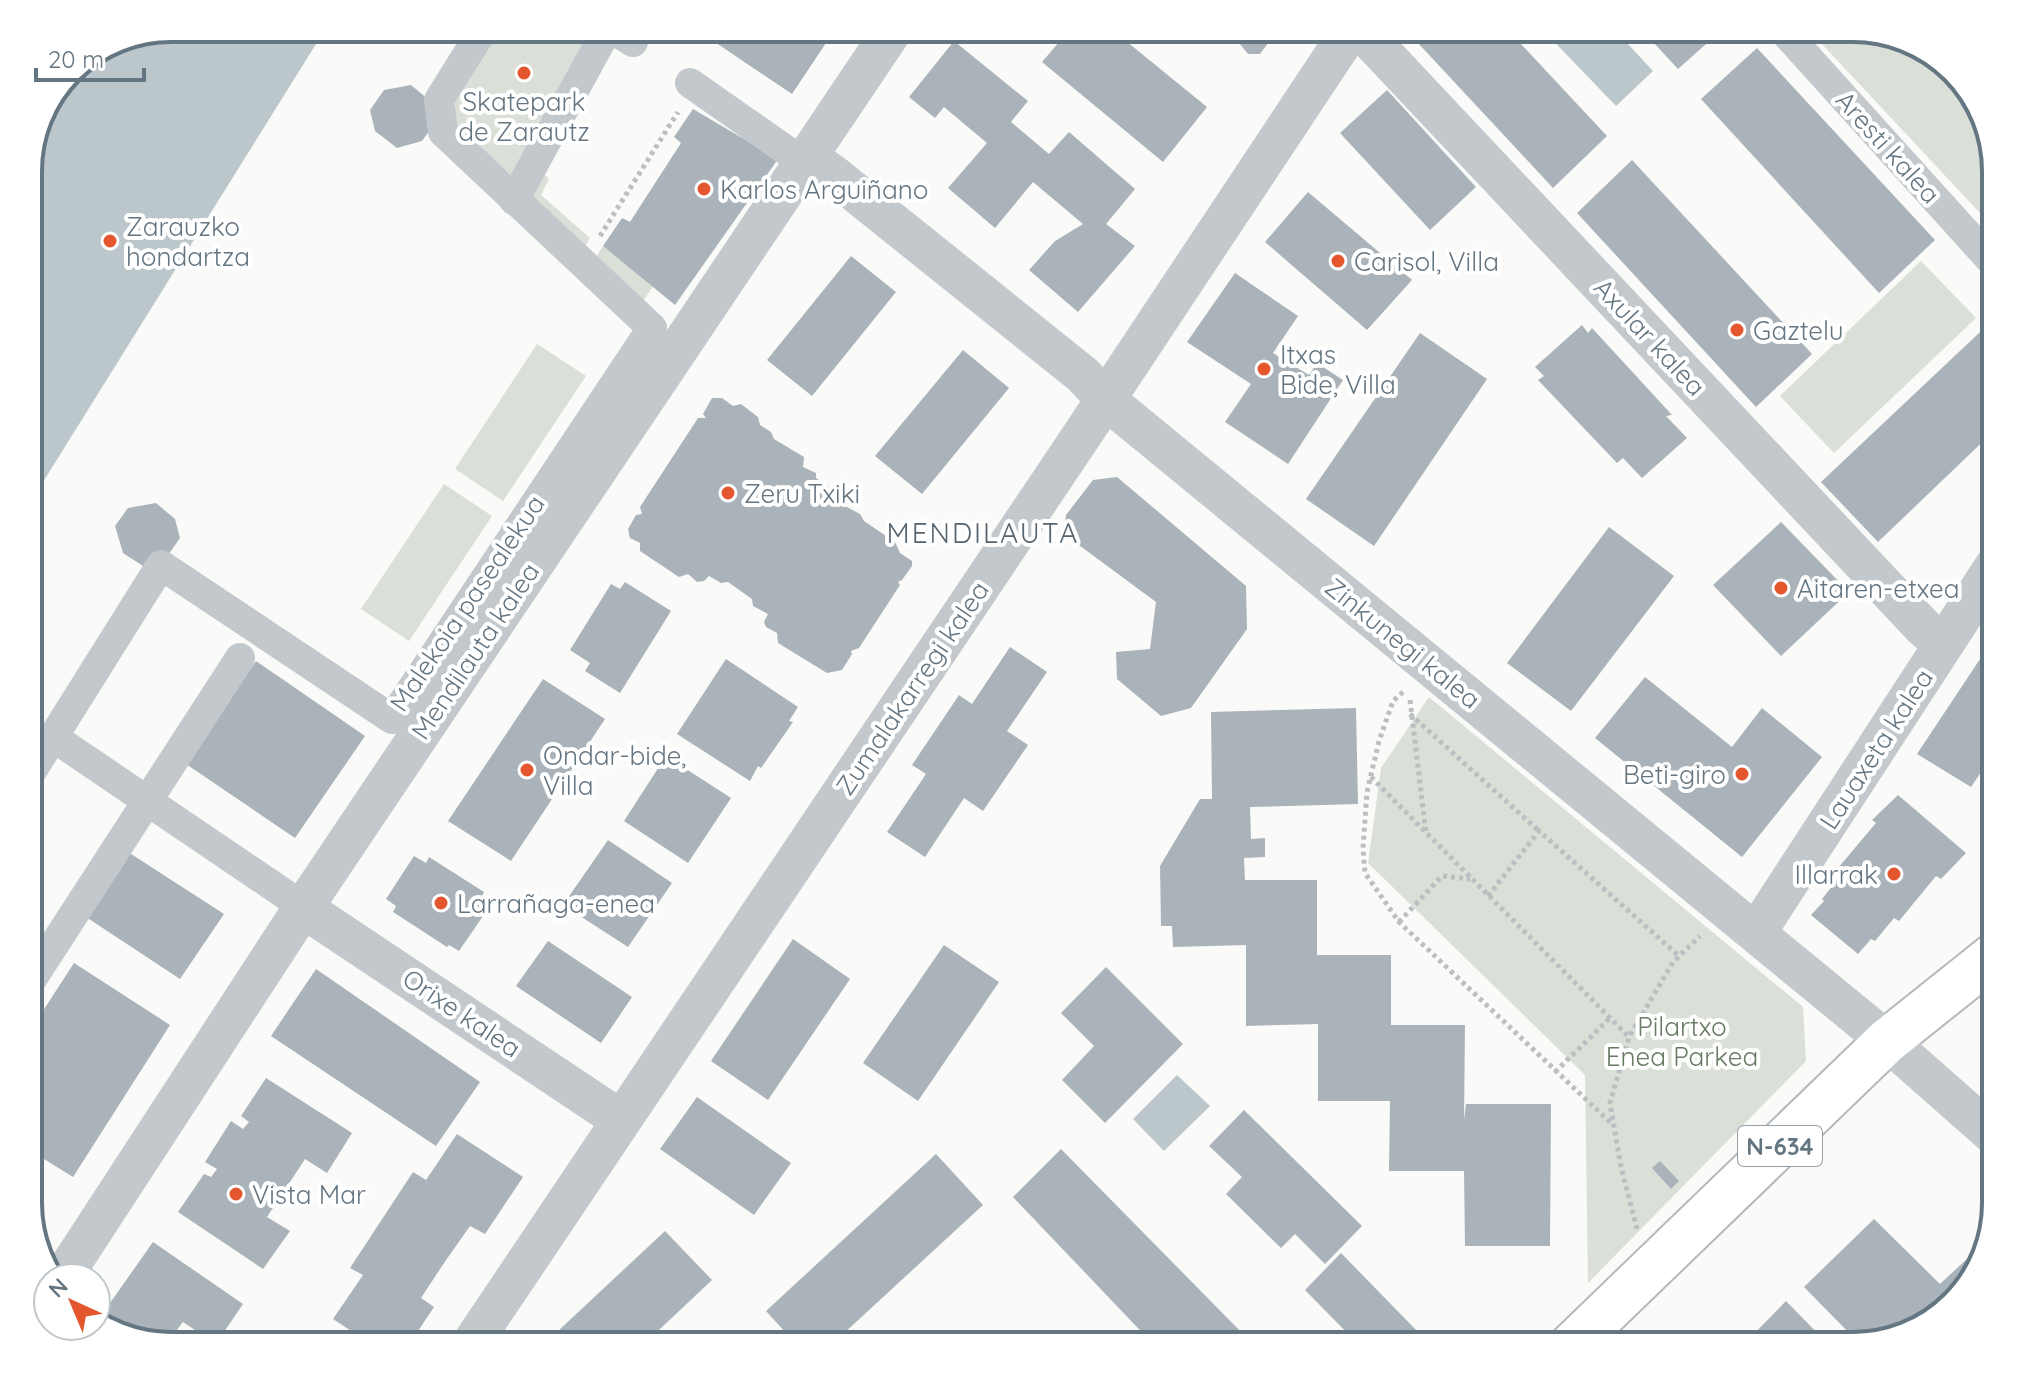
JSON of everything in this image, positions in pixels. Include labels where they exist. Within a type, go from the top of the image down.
[{"type":"highway","name":"N-634","points":[[1625,1332],[1982,968]]},
{"type":"highway","name":"N-634","points":[[1587,1332],[1898,1051],[1982,998]]},
{"type":"street","name":"Malekoia pasealekua","points":[[42,755],[161,565],[392,719],[652,328],[443,132],[439,100],[475,42]]},
{"type":"street","points":[[514,200],[611,42]]},
{"type":"street","name":"Mendilauta kalea","points":[[72,1262],[297,904],[796,157],[883,42]]},
{"type":"street","name":"Zumalakarregi kalea","points":[[479,1332],[1343,42]]},
{"type":"street","name":"Axular kalea","points":[[1372,42],[1912,615],[1943,644]]},
{"type":"street","name":"Aresti kalea","points":[[1794,42],[1982,251]]},
{"type":"street","name":"Zinkunegi kalea","points":[[693,84],[796,157],[818,164],[836,177],[1083,375],[1105,399],[1756,933],[1982,1125]]},
{"type":"street","name":"Lauaxeta kalea","points":[[1756,933],[1982,585]]},
{"type":"street","points":[[42,963],[240,658]]},
{"type":"street","points":[[53,737],[297,904]]},
{"type":"street","name":"Orixe kalea","points":[[297,904],[621,1120]]},
{"type":"path","points":[[583,263],[693,84]]},
{"type":"path","points":[[1426,834],[1410,714],[1410,684],[1393,701],[1379,741],[1371,777],[1363,848],[1365,873],[1399,922],[1614,1126]]},
{"type":"path","points":[[1410,714],[1679,956]]},
{"type":"path","points":[[1371,777],[1629,1037]]},
{"type":"path","points":[[1488,896],[1539,831]]},
{"type":"path","points":[[1399,922],[1442,876],[1471,879]]},
{"type":"path","points":[[1641,1242],[1621,1167],[1610,1103],[1629,1037],[1673,962],[1706,930]]},
{"type":"path","points":[[1555,1072],[1610,1018]]},
{"type":"path","points":[[1624,1055],[1646,1057]]},
{"type":"green space","name":"Skatepark de Zarautz","points":[[492,42],[592,43],[514,177],[455,128],[455,103]]},
{"type":"green space","points":[[1820,42],[1886,46],[1925,64],[1944,80],[1965,107],[1978,138],[1982,215]]},
{"type":"green space","points":[[539,169],[549,179],[541,195],[590,238],[581,253],[523,199]]},
{"type":"green space","points":[[603,246],[653,286],[640,306],[592,263]]},
{"type":"green space","points":[[1921,261],[1976,318],[1834,453],[1780,396]]},
{"type":"green space","points":[[537,344],[586,376],[503,501],[455,469]]},
{"type":"green space","points":[[444,484],[492,516],[409,641],[361,609]]},
{"type":"green space","name":"Pilartxo Enea Parkea","points":[[1429,697],[1803,1007],[1806,1061],[1588,1283],[1585,1075],[1368,863],[1381,768]]},
{"type":"shaded area","name":"Zarauzko hondartza","points":[[317,42],[42,484],[42,163],[46,138],[64,99],[99,64],[146,44]]},
{"type":"shaded area","points":[[1554,42],[1626,42],[1653,71],[1616,106]]},
{"type":"shaded area","points":[[1177,1075],[1210,1106],[1164,1151],[1133,1119]]},
{"type":"building","points":[[715,42],[827,42],[792,94]]},
{"type":"building","points":[[955,42],[1028,101],[1011,122],[1049,154],[1069,132],[1135,189],[1106,224],[1135,246],[1078,312],[1029,270],[1055,241],[1083,224],[1033,182],[995,228],[948,188],[987,143],[944,107],[935,118],[909,97]]},
{"type":"building","points":[[1059,42],[1127,42],[1207,107],[1163,162],[1042,62]]},
{"type":"building","points":[[1238,42],[1269,42],[1260,54],[1248,54]]},
{"type":"building","points":[[1417,42],[1519,42],[1607,136],[1553,188]]},
{"type":"building","points":[[1653,42],[1708,42],[1678,69]]},
{"type":"building","points":[[1757,48],[1935,240],[1879,293],[1701,99]]},
{"type":"building","points":[[411,85],[429,100],[435,123],[422,141],[397,148],[375,131],[370,110],[384,90]]},
{"type":"building","points":[[1387,90],[1476,187],[1430,230],[1340,133]]},
{"type":"building","name":"Karlos Arguiñano","points":[[693,109],[778,159],[675,305],[603,246],[622,218],[630,222],[681,143],[674,137]]},
{"type":"building","points":[[1632,160],[1812,354],[1756,407],[1577,213]]},
{"type":"building","name":"Carisol, Villa","points":[[1308,192],[1412,280],[1367,330],[1265,242]]},
{"type":"building","points":[[851,256],[896,292],[812,396],[767,360]]},
{"type":"building","name":"Itxas Bide, Villa","points":[[1235,273],[1298,316],[1273,353],[1309,375],[1317,363],[1343,380],[1288,464],[1225,422],[1251,384],[1187,342]]},
{"type":"building","points":[[1582,325],[1588,333],[1592,328],[1672,415],[1666,416],[1687,438],[1642,478],[1623,458],[1617,463],[1538,380],[1544,376],[1535,367]]},
{"type":"building","points":[[1982,330],[1982,442],[1878,542],[1821,482]]},
{"type":"building","points":[[1420,333],[1487,379],[1374,546],[1306,499]]},
{"type":"building","points":[[963,350],[1009,388],[922,494],[875,456]]},
{"type":"building","points":[[712,398],[722,398],[733,406],[741,404],[758,417],[760,425],[771,432],[774,439],[804,457],[803,467],[816,473],[816,478],[845,499],[845,506],[895,542],[900,553],[912,561],[912,566],[898,582],[900,585],[859,648],[851,651],[842,670],[827,673],[778,643],[777,633],[766,627],[764,622],[768,614],[753,606],[752,599],[728,582],[721,583],[709,576],[697,582],[688,574],[679,577],[640,551],[640,543],[630,538],[628,529],[636,515],[642,514],[640,507],[698,418],[706,418],[703,414]]},
{"type":"building","points":[[1117,477],[1246,586],[1247,629],[1191,708],[1161,716],[1117,679],[1116,652],[1150,649],[1156,602],[1064,534],[1066,515],[1093,480]]},
{"type":"building","points":[[156,503],[175,519],[180,538],[164,561],[143,566],[123,553],[115,526],[128,508]]},
{"type":"building","name":"Aitaren-etxea","points":[[1781,522],[1849,592],[1781,656],[1713,585]]},
{"type":"building","points":[[1609,527],[1674,576],[1571,711],[1507,663]]},
{"type":"building","points":[[625,582],[671,611],[620,693],[585,671],[590,663],[570,650],[611,584],[620,589]]},
{"type":"building","points":[[1010,647],[1047,672],[1007,731],[1028,745],[983,811],[964,798],[925,857],[887,832],[926,774],[912,765],[959,695],[972,704]]},
{"type":"building","points":[[1982,656],[1982,771],[1971,787],[1917,754]]},
{"type":"building","points":[[726,659],[798,707],[789,721],[793,722],[750,781],[677,734]]},
{"type":"building","points":[[256,661],[365,736],[295,838],[186,764]]},
{"type":"building","name":"Beti-giro","points":[[1645,677],[1732,747],[1762,708],[1822,757],[1742,857],[1595,738]]},
{"type":"building","name":"Ondar-bide, Villa","points":[[543,679],[605,719],[511,861],[448,821]]},
{"type":"building","points":[[1356,708],[1358,804],[1250,807],[1251,839],[1265,838],[1265,857],[1244,858],[1245,880],[1317,880],[1317,955],[1391,955],[1391,1025],[1465,1025],[1464,1120],[1466,1104],[1551,1104],[1550,1246],[1465,1246],[1464,1171],[1389,1171],[1390,1101],[1318,1101],[1318,1024],[1246,1026],[1246,945],[1173,947],[1172,926],[1161,926],[1160,866],[1200,799],[1212,799],[1211,712]]},
{"type":"building","points":[[666,756],[731,798],[688,863],[624,821]]},
{"type":"building","name":"Illarrak","points":[[1898,795],[1966,853],[1941,879],[1936,876],[1899,921],[1894,918],[1875,941],[1871,939],[1858,954],[1811,915],[1844,871],[1838,868],[1876,823],[1872,820]]},
{"type":"building","points":[[608,840],[672,883],[628,947],[563,905]]},
{"type":"building","points":[[128,852],[224,914],[180,979],[86,917]]},
{"type":"building","name":"Larrañaga-enea","points":[[414,856],[426,863],[429,857],[484,892],[482,896],[494,900],[459,951],[449,945],[447,947],[393,912],[396,906],[386,899]]},
{"type":"building","points":[[793,939],[850,979],[768,1100],[711,1061]]},
{"type":"building","points":[[548,941],[632,997],[601,1043],[516,986]]},
{"type":"building","points":[[944,945],[999,982],[918,1101],[863,1063]]},
{"type":"building","points":[[74,963],[170,1025],[73,1177],[42,1158],[42,1012]]},
{"type":"building","points":[[1106,967],[1183,1044],[1105,1123],[1062,1080],[1094,1046],[1061,1013]]},
{"type":"building","points":[[316,969],[480,1082],[436,1146],[271,1036]]},
{"type":"building","name":"Vista Mar","points":[[266,1078],[352,1133],[327,1173],[305,1159],[267,1217],[290,1231],[263,1269],[178,1212],[204,1174],[211,1177],[217,1169],[205,1162],[231,1121],[243,1129],[249,1122],[241,1116]]},
{"type":"building","points":[[697,1097],[791,1163],[754,1215],[660,1149]]},
{"type":"building","points":[[1244,1110],[1362,1226],[1325,1264],[1295,1234],[1281,1248],[1226,1194],[1242,1177],[1209,1146]]},
{"type":"building","points":[[457,1134],[523,1177],[485,1234],[470,1226],[444,1263],[421,1298],[434,1307],[417,1332],[353,1332],[333,1319],[363,1275],[350,1268],[413,1172],[426,1180]]},
{"type":"building","points":[[1061,1149],[1241,1332],[1142,1332],[1013,1197]]},
{"type":"building","points":[[936,1154],[983,1205],[845,1332],[785,1332],[766,1311]]},
{"type":"building","points":[[1660,1161],[1679,1181],[1671,1189],[1652,1168]]},
{"type":"building","points":[[1874,1219],[1940,1284],[1971,1255],[1960,1275],[1938,1300],[1918,1315],[1886,1328],[1848,1332],[1804,1287]]},
{"type":"building","points":[[665,1231],[712,1280],[657,1332],[557,1332]]},
{"type":"building","points":[[153,1242],[243,1304],[224,1332],[198,1332],[183,1322],[177,1332],[146,1330],[114,1319],[112,1300]]},
{"type":"building","points":[[1341,1253],[1418,1332],[1346,1332],[1305,1290]]},
{"type":"building","points":[[1786,1301],[1816,1332],[1756,1332]]},
{"type":"place","name":"Skatepark de Zarautz","points":[[524,73]]},
{"type":"place","name":"Karlos Arguiñano","points":[[704,189]]},
{"type":"place","name":"Zarauzko hondartza","points":[[110,241]]},
{"type":"place","name":"Carisol, Villa","points":[[1338,261]]},
{"type":"place","name":"Gaztelu","points":[[1737,330]]},
{"type":"place","name":"Itxas Bide, Villa","points":[[1264,369]]},
{"type":"place","name":"Zeru Txiki","points":[[728,493]]},
{"type":"place","name":"Aitaren-etxea","points":[[1781,588]]},
{"type":"place","name":"Ondar-bide, Villa","points":[[527,770]]},
{"type":"place","name":"Beti-giro","points":[[1742,774]]},
{"type":"place","name":"Illarrak","points":[[1894,874]]},
{"type":"place","name":"Larrañaga-enea","points":[[441,903]]},
{"type":"place","name":"Vista Mar","points":[[236,1194]]},
{"type":"district","name":"MENDILAUTA","points":[[983,532]]}]
